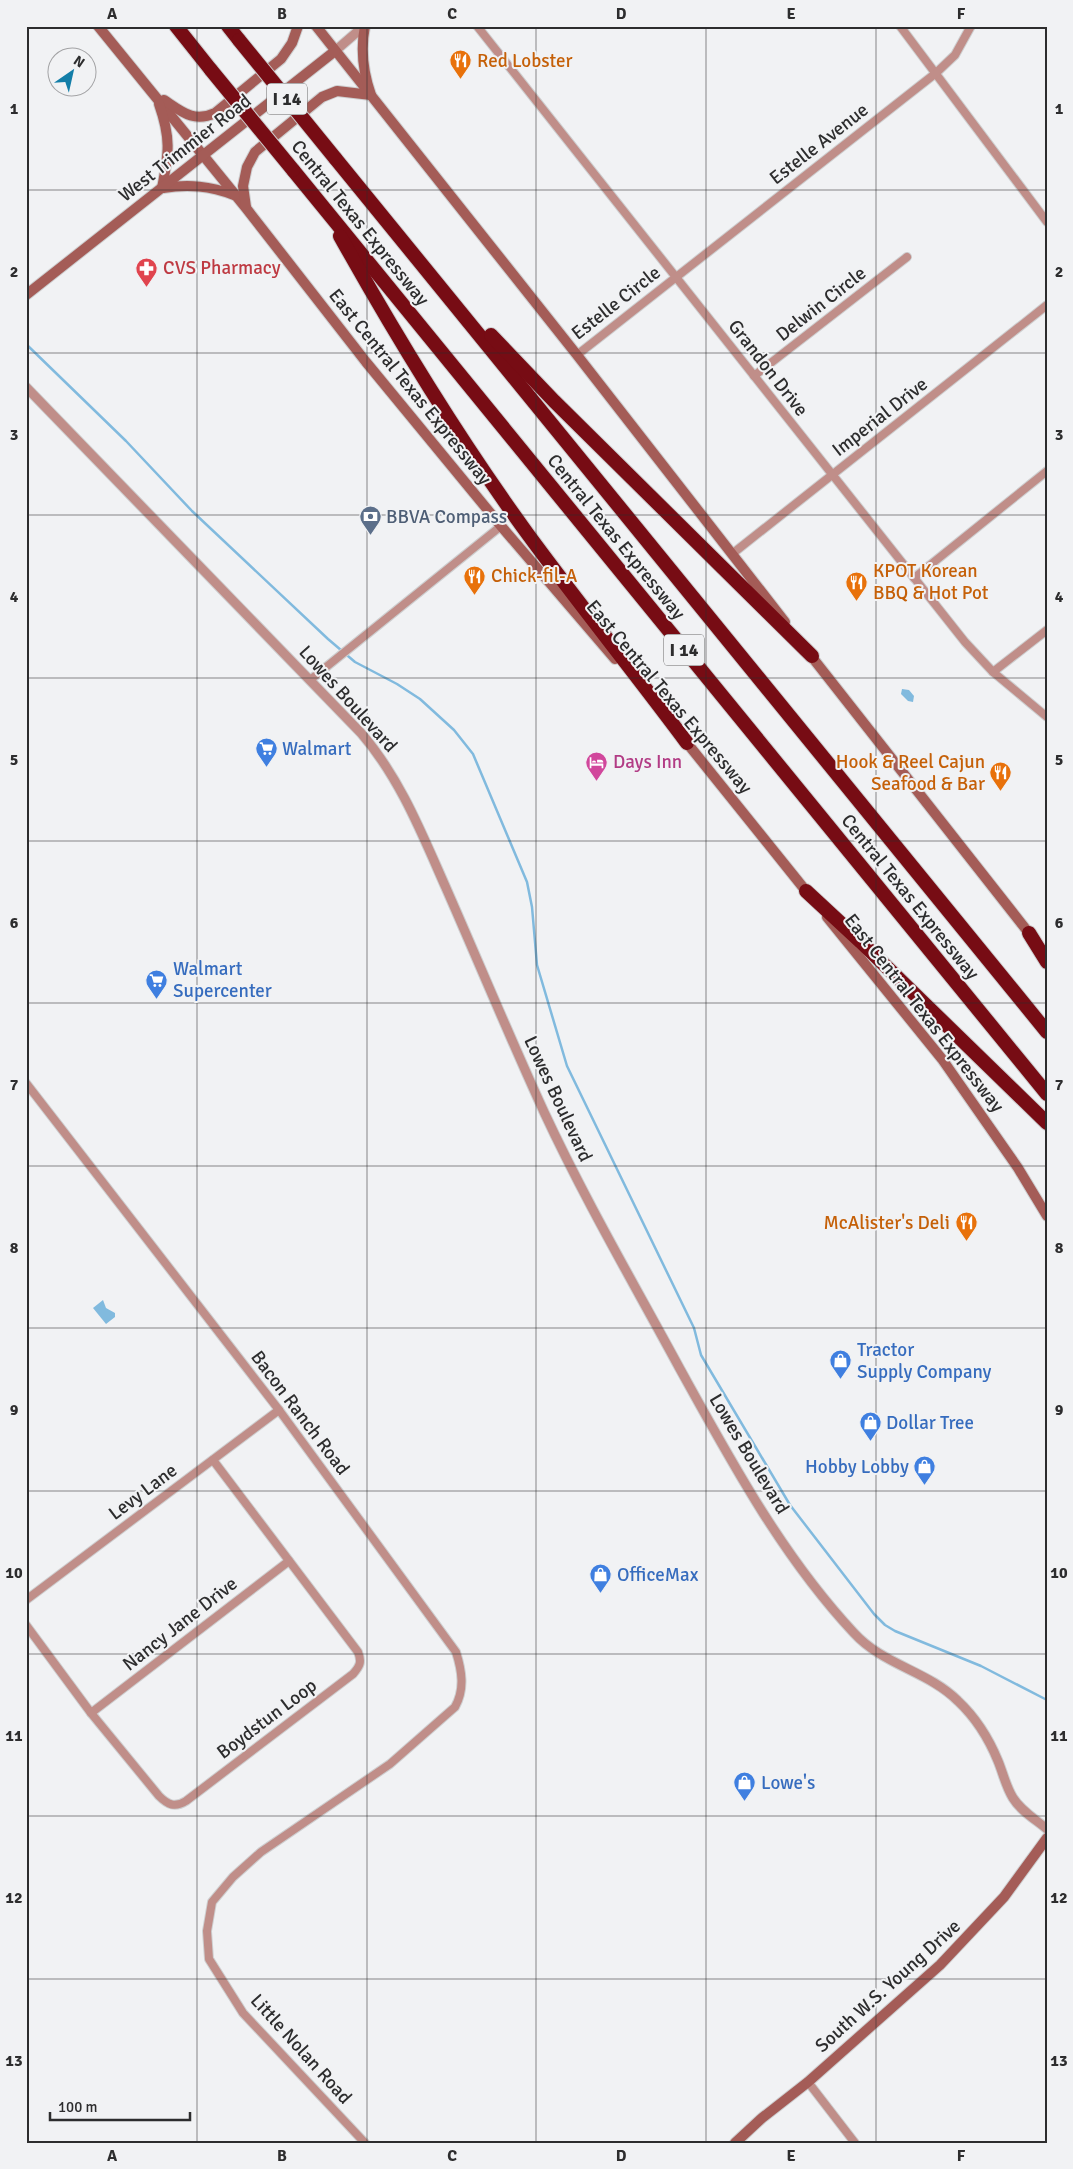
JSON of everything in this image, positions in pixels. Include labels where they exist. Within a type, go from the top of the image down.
[{"type":"highway","name":"Central Texas Expressway","points":[[176,26],[1047,1094]]},
{"type":"highway","name":"Central Texas Expressway","points":[[228,26],[1047,1032]]},
{"type":"highway","points":[[322,205],[436,402],[528,534],[688,743]]},
{"type":"highway","points":[[461,312],[478,322],[554,401],[812,656]]},
{"type":"highway","points":[[806,891],[861,942],[1047,1124]]},
{"type":"highway","points":[[1029,933],[1047,962]]},
{"type":"main road","name":"East Central Texas Expressway","points":[[98,26],[237,196],[349,340],[501,526],[688,743],[942,1059],[1018,1168],[1047,1216]]},
{"type":"main road","points":[[155,94],[185,115],[204,118],[215,113],[281,59],[292,43],[298,26]]},
{"type":"main road","points":[[316,26],[577,355],[1047,956]]},
{"type":"main road","points":[[364,26],[362,60],[371,95]]},
{"type":"main road","name":"West Trimmier Road","points":[[26,294],[335,51]]},
{"type":"main road","points":[[246,208],[243,186],[246,168],[255,152],[322,97],[338,90],[371,95]]},
{"type":"main road","points":[[155,94],[168,135],[168,152],[162,188],[196,185],[215,188],[237,196]]},
{"type":"main road","name":"South W.S. Young Drive","points":[[736,2143],[762,2118],[808,2082],[963,1943],[1004,1897],[1047,1838]]},
{"type":"street","name":"West Trimmier Road","points":[[335,51],[364,26]]},
{"type":"street","name":"Grandon Drive","points":[[477,26],[965,642],[993,672],[1047,717]]},
{"type":"street","points":[[900,26],[1047,222]]},
{"type":"street","name":"Estelle Avenue","points":[[676,277],[936,73],[955,55],[971,26]]},
{"type":"street","name":"Delwin Circle","points":[[754,376],[907,256]]},
{"type":"street","name":"Estelle Circle","points":[[577,355],[676,277]]},
{"type":"street","name":"Imperial Drive","points":[[732,554],[1047,305]]},
{"type":"street","name":"Lowes Boulevard","points":[[26,386],[361,733],[380,755],[418,825],[561,1146],[594,1211],[716,1435],[765,1514],[802,1570],[855,1635],[883,1658],[928,1678],[970,1713],[984,1733],[1014,1799],[1025,1812],[1047,1829]]},
{"type":"street","points":[[914,578],[1047,471]]},
{"type":"street","points":[[310,680],[501,526]]},
{"type":"street","points":[[993,672],[1047,630]]},
{"type":"street","name":"Bacon Ranch Road","points":[[26,1083],[279,1410],[456,1652],[461,1670],[462,1695],[455,1707],[390,1764]]},
{"type":"street","name":"Levy Lane","points":[[26,1600],[279,1410]]},
{"type":"street","name":"Boydstun Loop","points":[[26,1625],[91,1713],[166,1803],[180,1805],[353,1674],[360,1664],[361,1658],[358,1652],[213,1460]]},
{"type":"street","name":"Nancy Jane Drive","points":[[91,1713],[289,1561]]},
{"type":"street","name":"Little Nolan Road","points":[[365,2143],[243,2014],[209,1960],[207,1931],[212,1902],[233,1877],[262,1852],[390,1764]]},
{"type":"street","points":[[808,2082],[855,2143]]},
{"type":"water","points":[[902,689],[909,690],[914,696],[913,702],[908,701],[901,694]]},
{"type":"water","points":[[103,1300],[106,1308],[115,1313],[115,1317],[106,1324],[93,1308]]},
{"type":"waterway","points":[[26,344],[126,441],[192,511],[328,639],[355,662],[397,684],[420,699],[454,730],[473,754],[527,882],[532,907],[537,965],[567,1066],[694,1328],[701,1355],[790,1505],[874,1614],[885,1625],[895,1631],[981,1666],[1047,1700]]},
{"type":"place","name":"Red Lobster","points":[[461,80]]},
{"type":"place","name":"CVS Pharmacy","points":[[147,287]]},
{"type":"place","name":"BBVA Compass","points":[[370,536]]},
{"type":"place","name":"Chick-fil-A","points":[[475,595]]},
{"type":"place","name":"KPOT Korean BBQ & Hot Pot","points":[[857,601]]},
{"type":"place","name":"Walmart","points":[[266,768]]},
{"type":"place","name":"Days Inn","points":[[597,781]]},
{"type":"place","name":"Hook & Reel Cajun Seafood & Bar","points":[[1001,792]]},
{"type":"place","name":"Walmart Supercenter","points":[[157,999]]},
{"type":"place","name":"McAlister's Deli","points":[[966,1242]]},
{"type":"place","name":"Tractor Supply Company","points":[[841,1380]]},
{"type":"place","name":"Dollar Tree","points":[[870,1442]]},
{"type":"place","name":"Hobby Lobby","points":[[925,1486]]},
{"type":"place","name":"OfficeMax","points":[[601,1594]]},
{"type":"place","name":"Lowe's","points":[[745,1802]]}]
